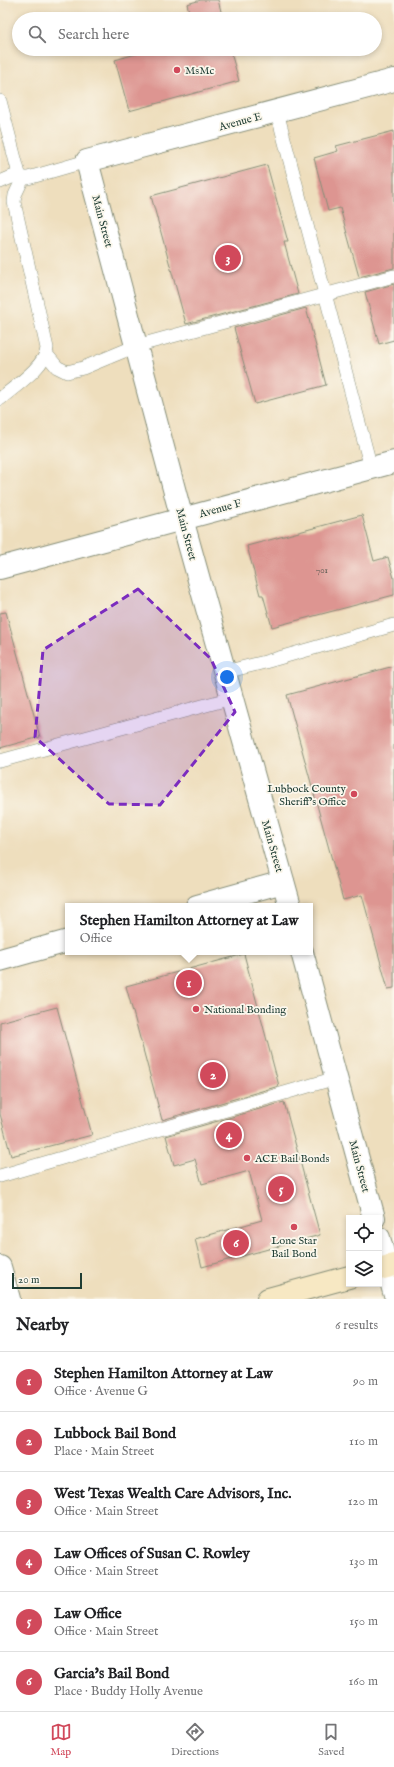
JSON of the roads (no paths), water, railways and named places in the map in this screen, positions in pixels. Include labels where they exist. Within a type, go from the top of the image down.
[{"type":"main road","points":[[268,1299],[346,1278]]},
{"type":"street","name":"Avenue E","points":[[86,162],[394,80]]},
{"type":"street","name":"Main Street","points":[[86,162],[182,518],[289,903]]},
{"type":"street","name":"Avenue F","points":[[0,568],[394,462]]},
{"type":"street","points":[[208,903],[283,882]]},
{"type":"street","points":[[0,960],[65,943]]},
{"type":"street","name":"Main Street","points":[[303,955],[373,1215]]},
{"type":"street","points":[[382,1249],[394,1292]]},
{"type":"street","points":[[0,1267],[9,1299]]},
{"type":"lane","points":[[0,101],[21,176],[14,202],[47,348],[47,355],[41,363],[0,399]]},
{"type":"lane","points":[[277,112],[371,468]]},
{"type":"lane","points":[[0,182],[21,176],[28,178],[86,162]]},
{"type":"lane","points":[[47,355],[57,367],[67,372],[83,368],[136,346],[394,276]]},
{"type":"lane","points":[[225,672],[394,625]]},
{"type":"lane","points":[[0,761],[232,698]]},
{"type":"lane","points":[[0,1176],[336,1078]]},
{"type":"place","name":"MsMc","points":[[177,70]]},
{"type":"place","name":"West Texas Wealth Care Advisors, Inc.","points":[[228,258]]},
{"type":"place","name":"Lubbock County Sheriff's Office","points":[[354,794]]},
{"type":"place","name":"Stephen Hamilton Attorney at Law","points":[[189,983]]},
{"type":"place","name":"National Bonding","points":[[196,1009]]},
{"type":"place","name":"Lubbock Bail Bond","points":[[213,1075]]},
{"type":"place","name":"Law Offices of Susan C. Rowley","points":[[229,1135]]},
{"type":"place","name":"ACE Bail Bonds","points":[[247,1158]]},
{"type":"place","name":"Law Office","points":[[281,1189]]},
{"type":"place","name":"Lone Star Bail Bond","points":[[294,1227]]},
{"type":"place","name":"Garcia's Bail Bond","points":[[236,1243]]}]
